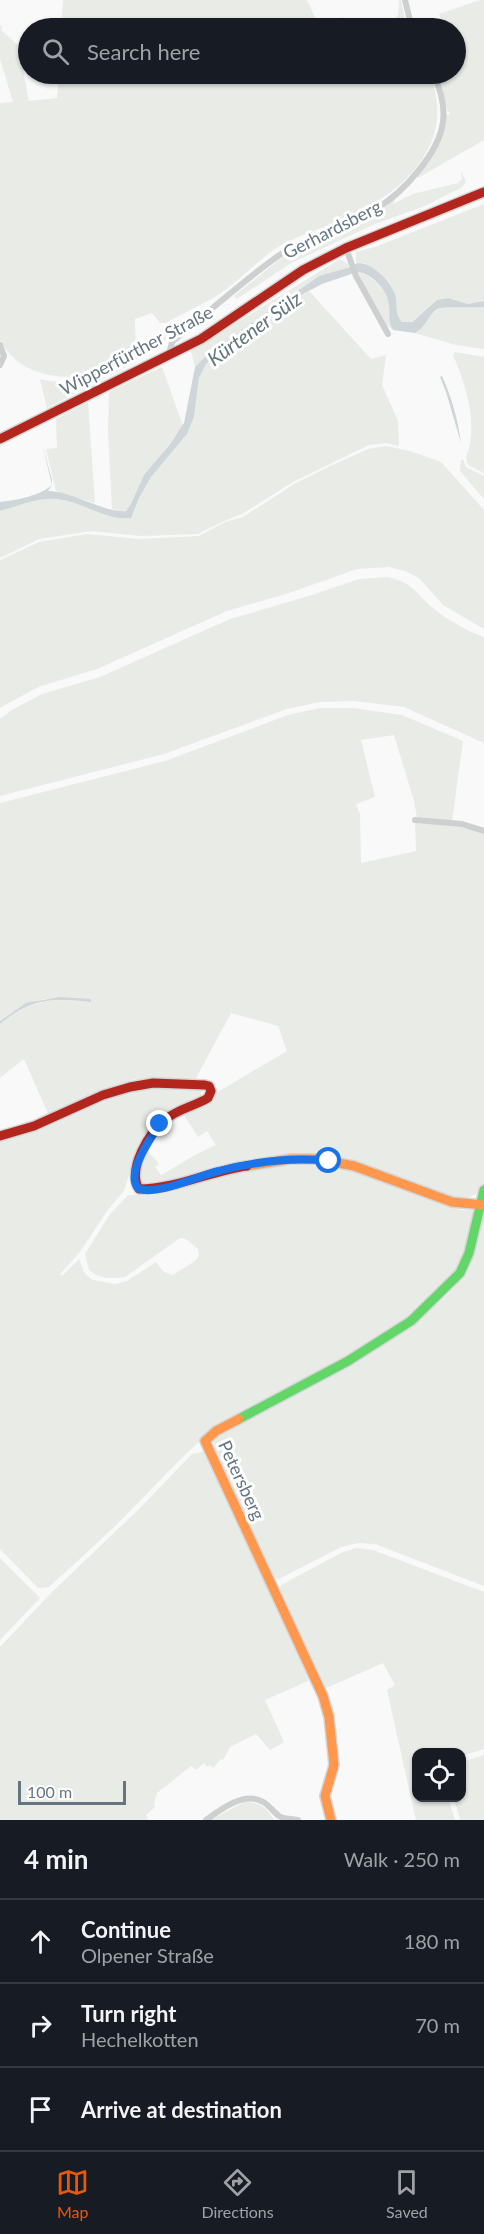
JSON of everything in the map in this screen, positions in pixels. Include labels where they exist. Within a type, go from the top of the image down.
[{"type":"street","points":[[405,0],[410,18]]},
{"type":"street","name":"Gerhardsberg","points":[[169,356],[172,342],[278,256],[380,206],[414,176],[428,157],[441,130],[443,109],[436,84]]},
{"type":"street","name":"Wipperfürther Straße","points":[[0,439],[201,339],[303,270],[346,248],[484,192]]},
{"type":"street","points":[[346,248],[356,276],[388,334]]},
{"type":"street","points":[[0,345],[4,356],[0,365]]},
{"type":"street","points":[[415,820],[462,824],[484,831]]},
{"type":"street","points":[[0,1136],[34,1126],[123,1088],[153,1083],[205,1085],[209,1086],[211,1091],[208,1098],[167,1117],[155,1130],[135,1172],[135,1186],[139,1189],[149,1191],[231,1168],[291,1159],[317,1159],[354,1166],[452,1202],[482,1205],[484,1190]]},
{"type":"street","name":"Petersberg","points":[[331,1820],[325,1796],[334,1765],[329,1718],[323,1696],[206,1441],[216,1431],[348,1361],[411,1321],[460,1273],[469,1253],[482,1205]]},
{"type":"street","points":[[206,1820],[243,1799],[261,1801],[280,1817],[298,1820]]},
{"type":"shaded area","points":[[63,0],[307,0],[315,18],[62,18]]},
{"type":"shaded area","points":[[399,0],[401,0],[405,18],[396,18]]},
{"type":"shaded area","points":[[484,0],[484,140],[418,178],[435,148],[446,115],[450,114],[447,111],[440,84],[466,84],[466,18],[440,18],[439,14]]},
{"type":"shaded area","points":[[0,25],[1,30],[18,45],[18,84],[26,84],[29,101],[57,98],[58,84],[432,84],[436,97],[437,119],[432,139],[423,158],[394,190],[375,203],[346,218],[283,244],[266,255],[218,295],[166,323],[160,323],[152,313],[135,319],[136,359],[162,330],[205,308],[156,347],[116,372],[96,380],[54,376],[24,366],[7,351],[0,340],[0,103],[13,102],[0,59]]},
{"type":"shaded area","points":[[461,170],[466,182],[461,188],[291,263],[237,299],[234,296],[280,259],[304,245],[369,217],[397,196],[393,204],[413,194],[458,183],[462,179]]},
{"type":"shaded area","points":[[484,204],[484,301],[468,304],[448,298],[437,300],[411,322],[401,322],[397,314],[395,293],[392,288],[369,266],[364,263],[356,265],[356,252],[375,247]]},
{"type":"shaded area","points":[[340,259],[348,264],[349,268],[319,276],[210,352],[195,367],[191,351]]},
{"type":"shaded area","points":[[358,272],[372,279],[387,296],[393,330],[386,325],[376,311]]},
{"type":"shaded area","points":[[309,291],[371,359],[386,355],[382,385],[398,421],[399,446],[386,443],[369,445],[293,482],[242,514],[198,534],[141,536],[91,531],[39,539],[0,558],[0,511],[25,503],[44,498],[60,499],[131,517],[151,477],[187,434],[194,417],[199,378],[206,364]]},
{"type":"shaded area","points":[[443,306],[484,307],[484,349],[456,345],[415,333],[438,308]]},
{"type":"shaded area","points":[[455,352],[484,357],[484,473],[468,465],[466,457],[470,445],[471,419],[466,392],[453,355]]},
{"type":"shaded area","points":[[162,367],[183,426],[145,475],[129,509],[121,512],[112,509],[108,431],[109,392]]},
{"type":"shaded area","points":[[40,379],[79,383],[89,386],[47,408]]},
{"type":"shaded area","points":[[88,402],[95,503],[56,491],[46,449],[57,448],[56,419]]},
{"type":"shaded area","points":[[386,446],[410,451],[441,462],[484,510],[484,629],[443,605],[419,578],[405,571],[389,567],[357,569],[289,593],[227,611],[97,669],[38,687],[0,708],[0,560],[39,542],[87,534],[139,539],[199,536],[225,522],[243,517],[294,484],[328,467],[368,449]]},
{"type":"shaded area","points":[[463,459],[466,467],[484,476],[484,499],[460,471]]},
{"type":"shaded area","points":[[388,577],[404,582],[445,617],[484,637],[484,743],[404,707],[354,701],[320,702],[287,709],[164,754],[0,796],[0,719],[10,711],[42,694],[100,677],[230,619],[359,579]]},
{"type":"shaded area","points":[[320,708],[353,708],[402,715],[463,741],[452,821],[417,818],[394,735],[361,740],[375,797],[356,804],[360,814],[361,863],[416,851],[415,823],[465,827],[484,833],[484,1185],[476,1194],[463,1200],[302,1155],[154,1186],[139,1184],[139,1170],[148,1151],[159,1164],[155,1167],[161,1175],[216,1145],[207,1131],[198,1137],[183,1114],[211,1102],[216,1093],[287,1051],[278,1026],[231,1013],[195,1080],[146,1079],[139,1081],[135,1079],[90,1094],[91,1097],[49,1116],[24,1059],[0,1078],[0,1024],[22,1009],[42,1002],[64,1000],[90,1002],[53,998],[33,1002],[22,1006],[0,1021],[0,803],[165,761],[288,715]]},
{"type":"shaded area","points":[[166,1087],[201,1090],[201,1097],[168,1111],[155,1122],[131,1168],[124,1191],[107,1211],[80,1252],[60,1274],[62,1276],[79,1259],[85,1274],[93,1280],[115,1284],[127,1281],[156,1262],[164,1272],[173,1275],[199,1256],[198,1249],[186,1239],[180,1238],[125,1277],[106,1278],[93,1273],[89,1270],[85,1254],[110,1214],[128,1195],[158,1194],[227,1173],[261,1167],[317,1164],[350,1170],[461,1210],[476,1210],[470,1240],[455,1275],[418,1311],[363,1349],[225,1421],[189,1451],[113,1528],[49,1587],[38,1588],[0,1549],[0,1141],[37,1131],[114,1097]]},
{"type":"shaded area","points":[[484,1213],[484,1586],[375,1544],[358,1543],[341,1547],[279,1579],[273,1577],[215,1449],[214,1441],[225,1430],[354,1362],[402,1331],[444,1298],[461,1274],[475,1231]]},
{"type":"shaded area","points":[[206,1451],[309,1670],[308,1681],[265,1700],[284,1742],[270,1750],[256,1734],[230,1747],[223,1760],[221,1759],[213,1768],[210,1765],[207,1767],[204,1763],[196,1770],[191,1766],[157,1793],[155,1807],[146,1815],[148,1820],[0,1820],[0,1647],[52,1592],[139,1509],[192,1454]]},
{"type":"shaded area","points":[[357,1548],[373,1550],[484,1592],[484,1749],[466,1755],[466,1748],[412,1748],[412,1802],[449,1802],[455,1820],[416,1820],[387,1690],[395,1685],[383,1663],[324,1689],[279,1591],[281,1585],[343,1552]]},
{"type":"shaded area","points":[[0,1558],[40,1598],[0,1640]]},
{"type":"shaded area","points":[[484,1755],[484,1820],[460,1820],[455,1802],[466,1802],[466,1761]]},
{"type":"shaded area","points":[[245,1802],[262,1806],[274,1820],[210,1820]]},
{"type":"water","name":"Kürtener Sülz","points":[[358,263],[369,266],[385,278],[393,289],[398,316],[402,322],[412,322],[437,300],[448,298],[468,304],[484,301],[484,307],[437,309],[415,333],[393,330],[387,296],[380,286],[367,275],[357,272],[322,284],[305,293],[206,364],[199,378],[194,417],[187,434],[151,477],[131,518],[106,515],[72,502],[56,499],[32,501],[0,511],[0,502],[34,495],[52,485],[48,491],[68,495],[109,509],[126,511],[144,475],[184,423],[195,367],[210,352],[319,276]]},
{"type":"water","points":[[442,376],[454,409],[461,443],[440,377]]},
{"type":"water","points":[[42,443],[52,480],[52,485]]},
{"type":"water","points":[[60,997],[91,999],[91,1002],[53,1000],[42,1002],[22,1009],[0,1024],[0,1021],[26,1003]]},
{"type":"traffic: fast","points":[[239,1419],[348,1361],[411,1321],[460,1273],[469,1253],[484,1190]]},
{"type":"traffic: slow","points":[[247,1166],[291,1159],[317,1159],[354,1166],[452,1202],[484,1205]]},
{"type":"traffic: slow","points":[[239,1419],[216,1431],[205,1441],[323,1696],[329,1717],[334,1765],[325,1796],[331,1820]]},
{"type":"traffic: jam","points":[[0,439],[201,339],[303,270],[346,248],[484,192]]},
{"type":"traffic: jam","points":[[0,1136],[34,1126],[103,1095],[130,1087],[153,1083],[205,1085],[209,1086],[211,1091],[208,1098],[171,1116],[159,1125],[147,1142],[136,1171],[139,1189],[166,1186],[247,1166]]},
{"type":"route","points":[[160,1124],[145,1148],[133,1177],[135,1186],[143,1191],[231,1168],[262,1163],[291,1159],[329,1161]]}]
